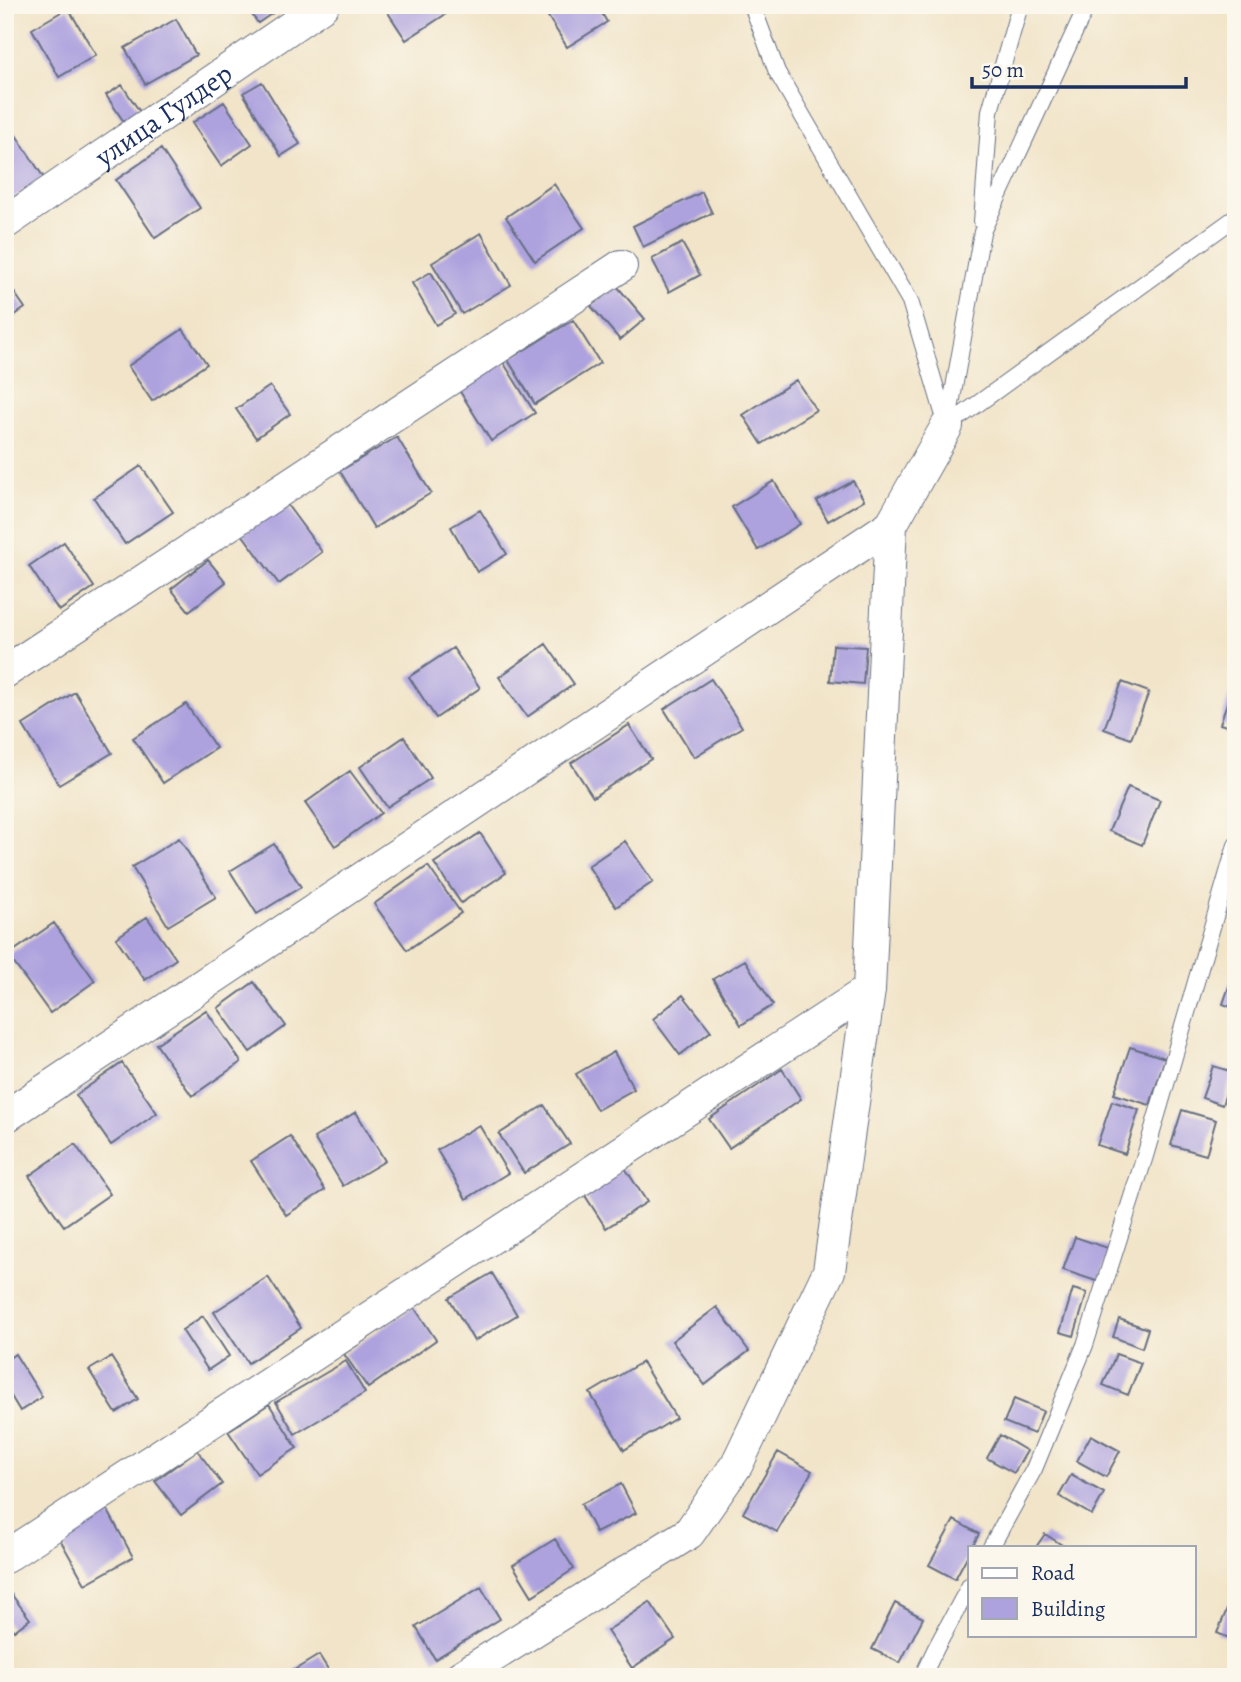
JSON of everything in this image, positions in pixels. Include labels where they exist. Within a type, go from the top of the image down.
[{"type":"street","name":"улица Гулдер","points":[[5,223],[323,5]]},
{"type":"street","points":[[5,671],[621,266]]},
{"type":"street","points":[[5,1117],[891,525],[947,426]]},
{"type":"street","points":[[460,1677],[689,1533],[737,1464],[829,1271],[869,990],[891,525]]},
{"type":"street","points":[[5,1557],[869,990]]},
{"type":"lane","points":[[752,5],[777,72],[910,301],[947,426]]},
{"type":"lane","points":[[947,426],[982,232],[990,111],[1020,5]]},
{"type":"lane","points":[[982,232],[1087,5]]},
{"type":"lane","points":[[947,426],[1236,219]]},
{"type":"lane","points":[[991,1546],[1034,1468],[1084,1345],[1144,1156],[1236,845]]},
{"type":"lane","points":[[922,1677],[968,1589]]},
{"type":"building","points":[[245,5],[269,5],[274,12],[258,23]]},
{"type":"building","points":[[383,5],[445,5],[449,12],[406,40]]},
{"type":"building","points":[[551,5],[597,5],[607,22],[567,47],[544,10]]},
{"type":"building","points":[[68,8],[96,55],[59,77],[32,29]]},
{"type":"building","points":[[176,19],[196,55],[145,84],[125,48]]},
{"type":"building","points":[[262,82],[300,144],[281,156],[243,93]]},
{"type":"building","points":[[122,85],[140,112],[124,122],[106,95]]},
{"type":"building","points":[[224,102],[252,144],[221,166],[192,123]]},
{"type":"building","points":[[12,129],[44,178],[5,203],[5,134]]},
{"type":"building","points":[[161,149],[200,208],[155,238],[116,180]]},
{"type":"building","points":[[554,184],[584,228],[535,261],[506,217]]},
{"type":"building","points":[[702,192],[712,213],[643,247],[633,226]]},
{"type":"building","points":[[481,233],[511,285],[462,314],[432,263]]},
{"type":"building","points":[[682,243],[700,275],[669,292],[652,259]]},
{"type":"building","points":[[431,272],[455,314],[436,325],[412,283]]},
{"type":"building","points":[[5,279],[25,308],[5,322]]},
{"type":"building","points":[[616,285],[645,319],[620,340],[591,306]]},
{"type":"building","points":[[573,320],[600,363],[535,404],[508,360]]},
{"type":"building","points":[[183,329],[207,364],[152,401],[128,366]]},
{"type":"building","points":[[503,362],[535,413],[491,441],[459,390]]},
{"type":"building","points":[[796,380],[816,410],[762,444],[743,415]]},
{"type":"building","points":[[270,386],[290,414],[256,438],[236,409]]},
{"type":"building","points":[[397,437],[431,493],[374,528],[340,471]]},
{"type":"building","points":[[141,466],[173,512],[125,544],[94,498]]},
{"type":"building","points":[[774,481],[800,524],[758,550],[732,507]]},
{"type":"building","points":[[853,481],[864,500],[828,521],[817,501]]},
{"type":"building","points":[[285,502],[322,552],[279,584],[242,534]]},
{"type":"building","points":[[480,510],[507,554],[477,572],[451,527]]},
{"type":"building","points":[[64,542],[94,587],[59,611],[29,566]]},
{"type":"building","points":[[208,560],[226,582],[189,611],[171,589]]},
{"type":"building","points":[[546,644],[574,684],[527,717],[499,677]]},
{"type":"building","points":[[833,645],[866,647],[863,684],[830,681]]},
{"type":"building","points":[[453,648],[480,688],[436,718],[409,677]]},
{"type":"building","points":[[1236,678],[1236,729],[1220,724]]},
{"type":"building","points":[[711,679],[742,727],[694,757],[664,709]]},
{"type":"building","points":[[1122,682],[1149,692],[1131,739],[1104,729]]},
{"type":"building","points":[[75,692],[112,753],[59,785],[23,725]]},
{"type":"building","points":[[186,704],[216,748],[163,783],[133,738]]},
{"type":"building","points":[[629,725],[651,759],[593,797],[571,763]]},
{"type":"building","points":[[404,737],[431,778],[387,807],[360,767]]},
{"type":"building","points":[[350,771],[381,813],[335,846],[305,803]]},
{"type":"building","points":[[1128,787],[1160,800],[1142,845],[1109,831]]},
{"type":"building","points":[[480,833],[506,873],[461,903],[434,863]]},
{"type":"building","points":[[179,838],[216,897],[168,926],[132,867]]},
{"type":"building","points":[[625,841],[653,882],[616,907],[588,866]]},
{"type":"building","points":[[274,844],[301,887],[257,914],[230,871]]},
{"type":"building","points":[[428,866],[461,913],[407,950],[374,904]]},
{"type":"building","points":[[147,917],[176,959],[145,980],[116,938]]},
{"type":"building","points":[[54,923],[95,981],[50,1013],[8,955]]},
{"type":"building","points":[[745,960],[773,1005],[741,1025],[713,979]]},
{"type":"building","points":[[1236,969],[1236,1009],[1223,1004]]},
{"type":"building","points":[[254,982],[286,1026],[250,1052],[218,1008]]},
{"type":"building","points":[[683,995],[711,1031],[680,1055],[653,1019]]},
{"type":"building","points":[[206,1010],[241,1062],[192,1096],[156,1044]]},
{"type":"building","points":[[1130,1047],[1165,1058],[1150,1105],[1114,1094]]},
{"type":"building","points":[[614,1052],[634,1089],[597,1110],[576,1074]]},
{"type":"building","points":[[122,1063],[157,1113],[111,1145],[76,1095]]},
{"type":"building","points":[[1213,1066],[1233,1072],[1222,1105],[1202,1098]]},
{"type":"building","points":[[782,1069],[801,1099],[729,1148],[709,1119]]},
{"type":"building","points":[[1112,1101],[1139,1110],[1125,1154],[1097,1145]]},
{"type":"building","points":[[544,1105],[570,1144],[524,1173],[499,1134]]},
{"type":"building","points":[[1182,1110],[1216,1120],[1206,1155],[1171,1145]]},
{"type":"building","points":[[356,1112],[385,1161],[343,1186],[314,1138]]},
{"type":"building","points":[[479,1125],[508,1173],[466,1199],[437,1150]]},
{"type":"building","points":[[290,1136],[325,1190],[286,1215],[251,1161]]},
{"type":"building","points":[[75,1144],[110,1194],[64,1226],[29,1176]]},
{"type":"building","points":[[625,1168],[647,1202],[606,1228],[584,1194]]},
{"type":"building","points":[[1075,1237],[1111,1249],[1099,1282],[1063,1270]]},
{"type":"building","points":[[492,1273],[517,1315],[474,1341],[449,1298]]},
{"type":"building","points":[[268,1277],[301,1328],[248,1363],[214,1312]]},
{"type":"building","points":[[1073,1289],[1087,1293],[1074,1336],[1060,1332]]},
{"type":"building","points":[[414,1307],[436,1340],[368,1388],[344,1354]]},
{"type":"building","points":[[717,1307],[749,1351],[705,1385],[672,1341]]},
{"type":"building","points":[[203,1316],[229,1356],[208,1370],[182,1330]]},
{"type":"building","points":[[1119,1319],[1148,1329],[1142,1348],[1113,1337]]},
{"type":"building","points":[[15,1354],[42,1397],[20,1411],[5,1386],[5,1361]]},
{"type":"building","points":[[1116,1354],[1141,1363],[1128,1395],[1103,1385]]},
{"type":"building","points":[[111,1357],[138,1399],[116,1413],[89,1370]]},
{"type":"building","points":[[346,1361],[365,1393],[295,1434],[276,1402]]},
{"type":"building","points":[[642,1362],[676,1418],[624,1450],[590,1393]]},
{"type":"building","points":[[1014,1399],[1043,1411],[1034,1434],[1004,1422]]},
{"type":"building","points":[[269,1404],[297,1448],[257,1474],[228,1431]]},
{"type":"building","points":[[1000,1435],[1027,1451],[1014,1473],[987,1458]]},
{"type":"building","points":[[1091,1435],[1120,1451],[1106,1477],[1077,1461]]},
{"type":"building","points":[[197,1450],[222,1484],[181,1515],[155,1481]]},
{"type":"building","points":[[778,1452],[812,1471],[777,1532],[743,1513]]},
{"type":"building","points":[[1071,1475],[1104,1493],[1092,1515],[1059,1496]]},
{"type":"building","points":[[621,1484],[636,1513],[596,1533],[581,1504]]},
{"type":"building","points":[[107,1509],[133,1557],[85,1584],[58,1536]]},
{"type":"building","points":[[954,1520],[979,1534],[973,1546],[968,1546],[968,1555],[955,1579],[929,1565]]},
{"type":"building","points":[[1045,1534],[1063,1546],[1037,1546]]},
{"type":"building","points":[[555,1539],[574,1569],[532,1596],[513,1565]]},
{"type":"building","points":[[5,1586],[30,1619],[14,1631],[5,1620]]},
{"type":"building","points":[[481,1587],[500,1619],[435,1659],[416,1627]]},
{"type":"building","points":[[650,1602],[675,1639],[632,1668],[607,1631]]},
{"type":"building","points":[[895,1603],[923,1618],[900,1663],[872,1649]]},
{"type":"building","points":[[1228,1607],[1236,1611],[1236,1641],[1217,1633]]},
{"type":"building","points":[[319,1655],[333,1677],[283,1677]]}]
